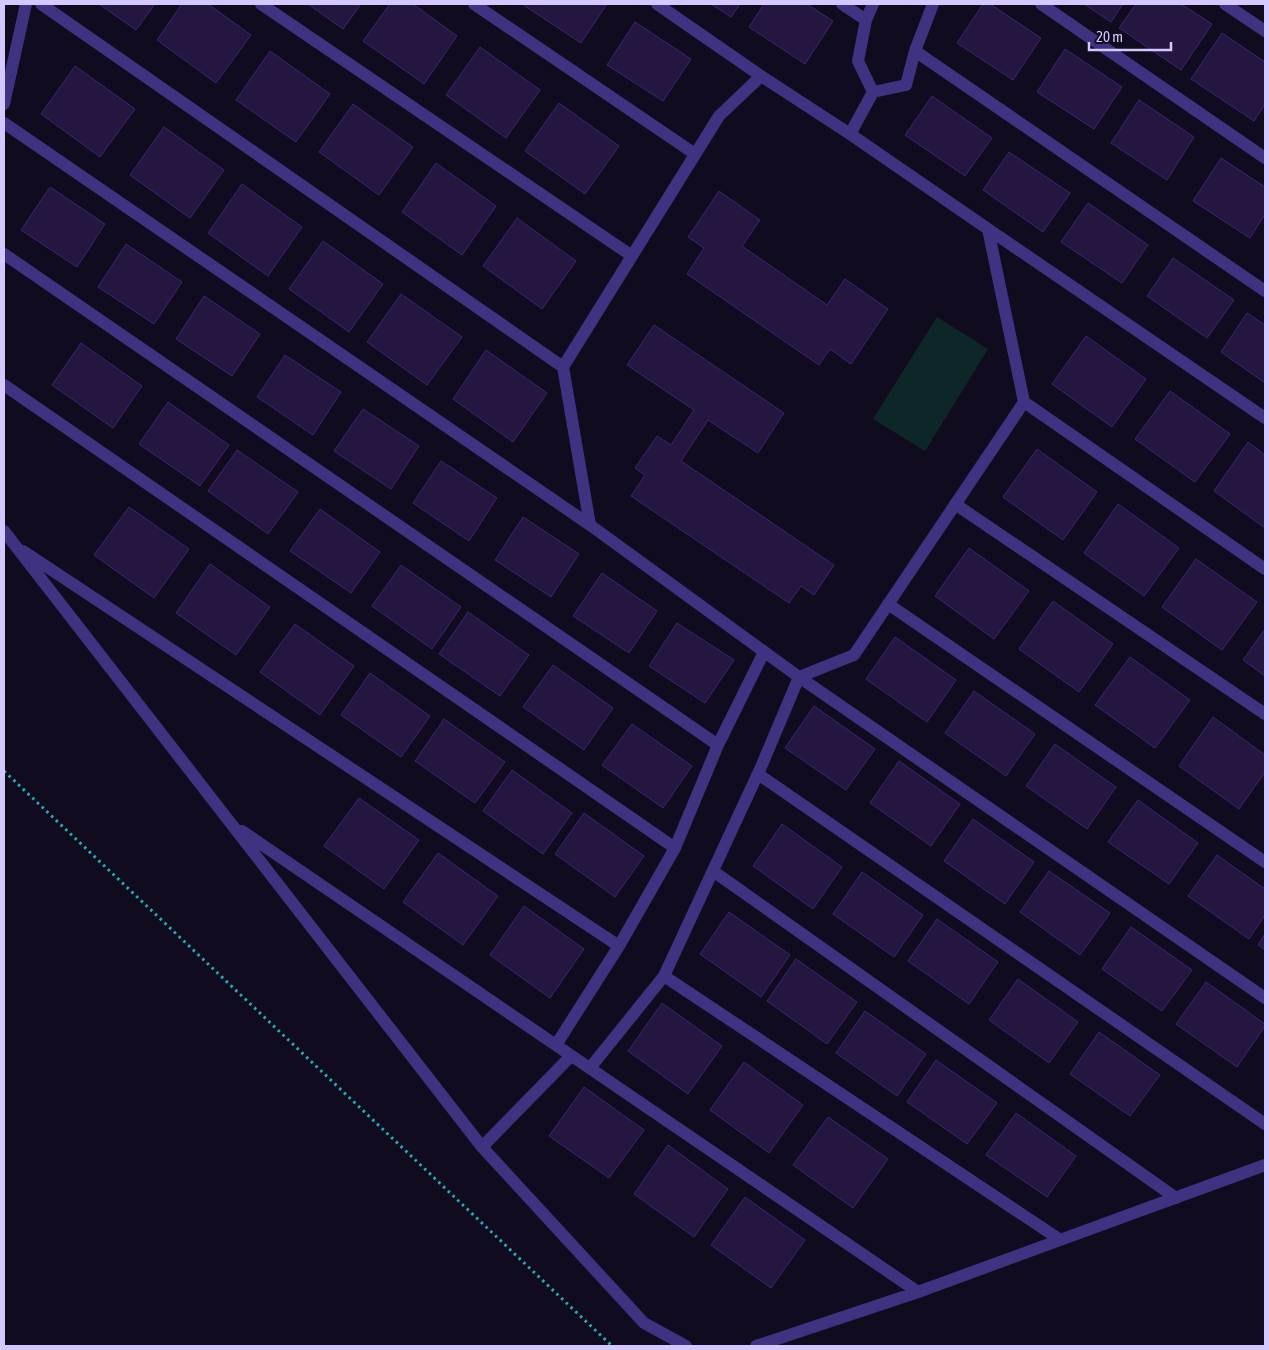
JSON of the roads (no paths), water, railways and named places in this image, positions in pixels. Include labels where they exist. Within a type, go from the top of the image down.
[{"type":"street","points":[[4,104],[26,4]]},
{"type":"street","points":[[41,4],[563,367]]},
{"type":"street","points":[[261,4],[632,256]]},
{"type":"street","points":[[474,4],[696,154]]},
{"type":"street","points":[[656,4],[850,134],[1265,418]]},
{"type":"street","points":[[842,4],[866,20]]},
{"type":"street","points":[[873,4],[866,20],[858,61],[873,92]]},
{"type":"street","points":[[850,134],[873,92],[906,85],[915,51],[933,4]]},
{"type":"street","points":[[1041,4],[1265,158]]},
{"type":"street","points":[[1226,4],[1265,31]]},
{"type":"street","points":[[915,51],[1265,291]]},
{"type":"street","points":[[590,525],[563,367],[719,116],[762,76]]},
{"type":"street","points":[[4,123],[590,525],[799,677],[1265,998]]},
{"type":"street","points":[[988,229],[1024,402],[1265,570]]},
{"type":"street","points":[[4,254],[718,745]]},
{"type":"street","points":[[4,384],[675,848]]},
{"type":"street","points":[[590,1068],[664,976],[758,774],[799,677],[854,655],[1024,402]]},
{"type":"street","points":[[955,504],[1265,714]]},
{"type":"street","points":[[4,531],[482,1147],[644,1322],[686,1346]]},
{"type":"street","points":[[14,545],[619,946]]},
{"type":"street","points":[[888,604],[1265,862]]},
{"type":"street","points":[[556,1045],[619,946],[675,848],[718,745],[764,652]]},
{"type":"street","points":[[758,774],[1265,1124]]},
{"type":"street","points":[[231,824],[918,1292]]},
{"type":"street","points":[[713,871],[1176,1198]]},
{"type":"street","points":[[664,976],[1060,1239]]},
{"type":"street","points":[[482,1147],[571,1056]]},
{"type":"street","points":[[756,1346],[918,1292],[1265,1165]]}]
